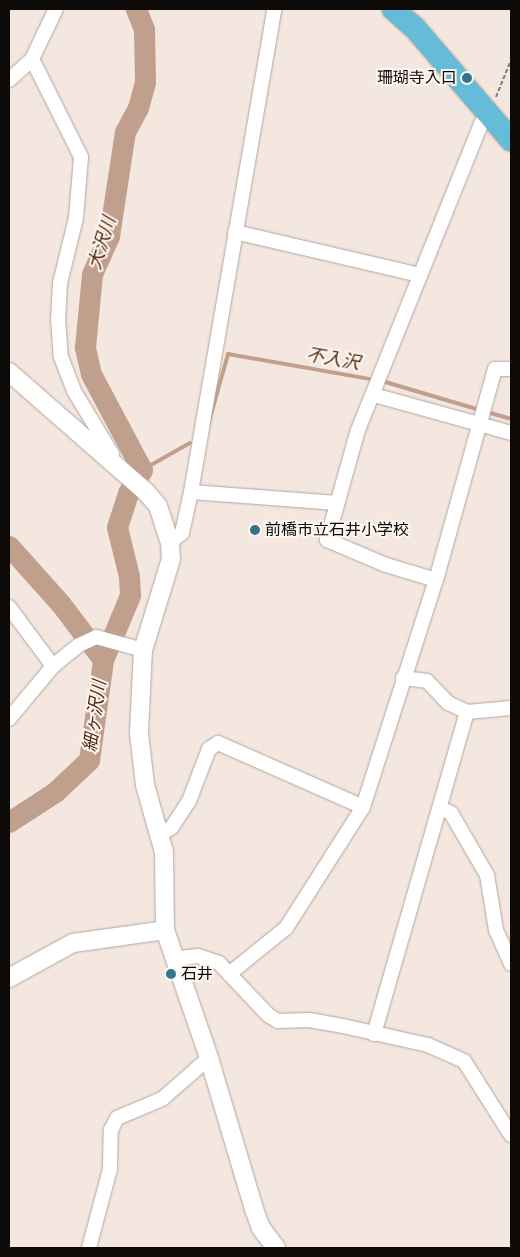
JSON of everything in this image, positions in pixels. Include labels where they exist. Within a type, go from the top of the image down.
[{"type":"highway","points":[[394,9],[414,27],[511,140]]},
{"type":"street","points":[[9,80],[32,59],[56,9]]},
{"type":"street","points":[[170,542],[182,533],[191,492],[274,9]]},
{"type":"street","points":[[32,59],[81,157],[76,218],[60,283],[58,318],[62,358],[74,391],[118,467]]},
{"type":"street","points":[[436,580],[386,565],[327,540],[358,430],[378,386],[420,275],[481,124],[489,114]]},
{"type":"street","points":[[235,232],[420,275]]},
{"type":"street","points":[[229,974],[286,928],[363,807],[436,580],[495,369],[511,369]]},
{"type":"street","points":[[9,372],[146,492],[158,506],[170,542],[170,559],[143,650],[140,760],[161,834],[165,930],[173,959],[209,1058],[254,1209],[261,1228],[276,1248]]},
{"type":"street","points":[[378,386],[479,424],[511,433]]},
{"type":"street","points":[[191,492],[338,503]]},
{"type":"street","points":[[9,606],[53,666]]},
{"type":"street","points":[[9,720],[53,666],[78,645],[96,637],[143,650]]},
{"type":"street","points":[[404,678],[427,681],[448,703],[467,712],[511,708]]},
{"type":"street","points":[[374,1034],[467,712]]},
{"type":"street","points":[[161,834],[172,827],[189,802],[210,749],[218,743],[363,807]]},
{"type":"street","points":[[440,808],[451,814],[487,875],[496,930],[511,964]]},
{"type":"street","points":[[9,978],[73,943],[165,930]]},
{"type":"street","points":[[173,959],[198,956],[219,963],[268,1015],[278,1021],[309,1020],[428,1045],[464,1061],[511,1135]]},
{"type":"street","points":[[88,1248],[110,1169],[111,1130],[117,1118],[162,1099],[209,1058]]},
{"type":"path","points":[[489,114],[511,60]]},
{"type":"waterway","name":"大沢川","points":[[9,822],[55,792],[89,760],[103,660],[130,595],[129,576],[117,527],[128,493],[142,470],[91,374],[85,347],[92,274],[109,236],[125,132],[138,108],[145,82],[144,29],[136,9]]},
{"type":"waterway","name":"不入沢","points":[[206,432],[228,354],[375,380]]},
{"type":"waterway","name":"不入沢","points":[[382,381],[480,410]]},
{"type":"waterway","name":"不入沢","points":[[487,412],[511,419]]},
{"type":"waterway","name":"不入沢","points":[[142,470],[190,443]]},
{"type":"waterway","name":"細ヶ沢川","points":[[9,546],[60,603],[101,657]]},
{"type":"place","name":"珊瑚寺入口","points":[[467,78]]},
{"type":"place","name":"前橋市立石井小学校","points":[[255,530]]},
{"type":"place","name":"石井","points":[[171,974]]}]
